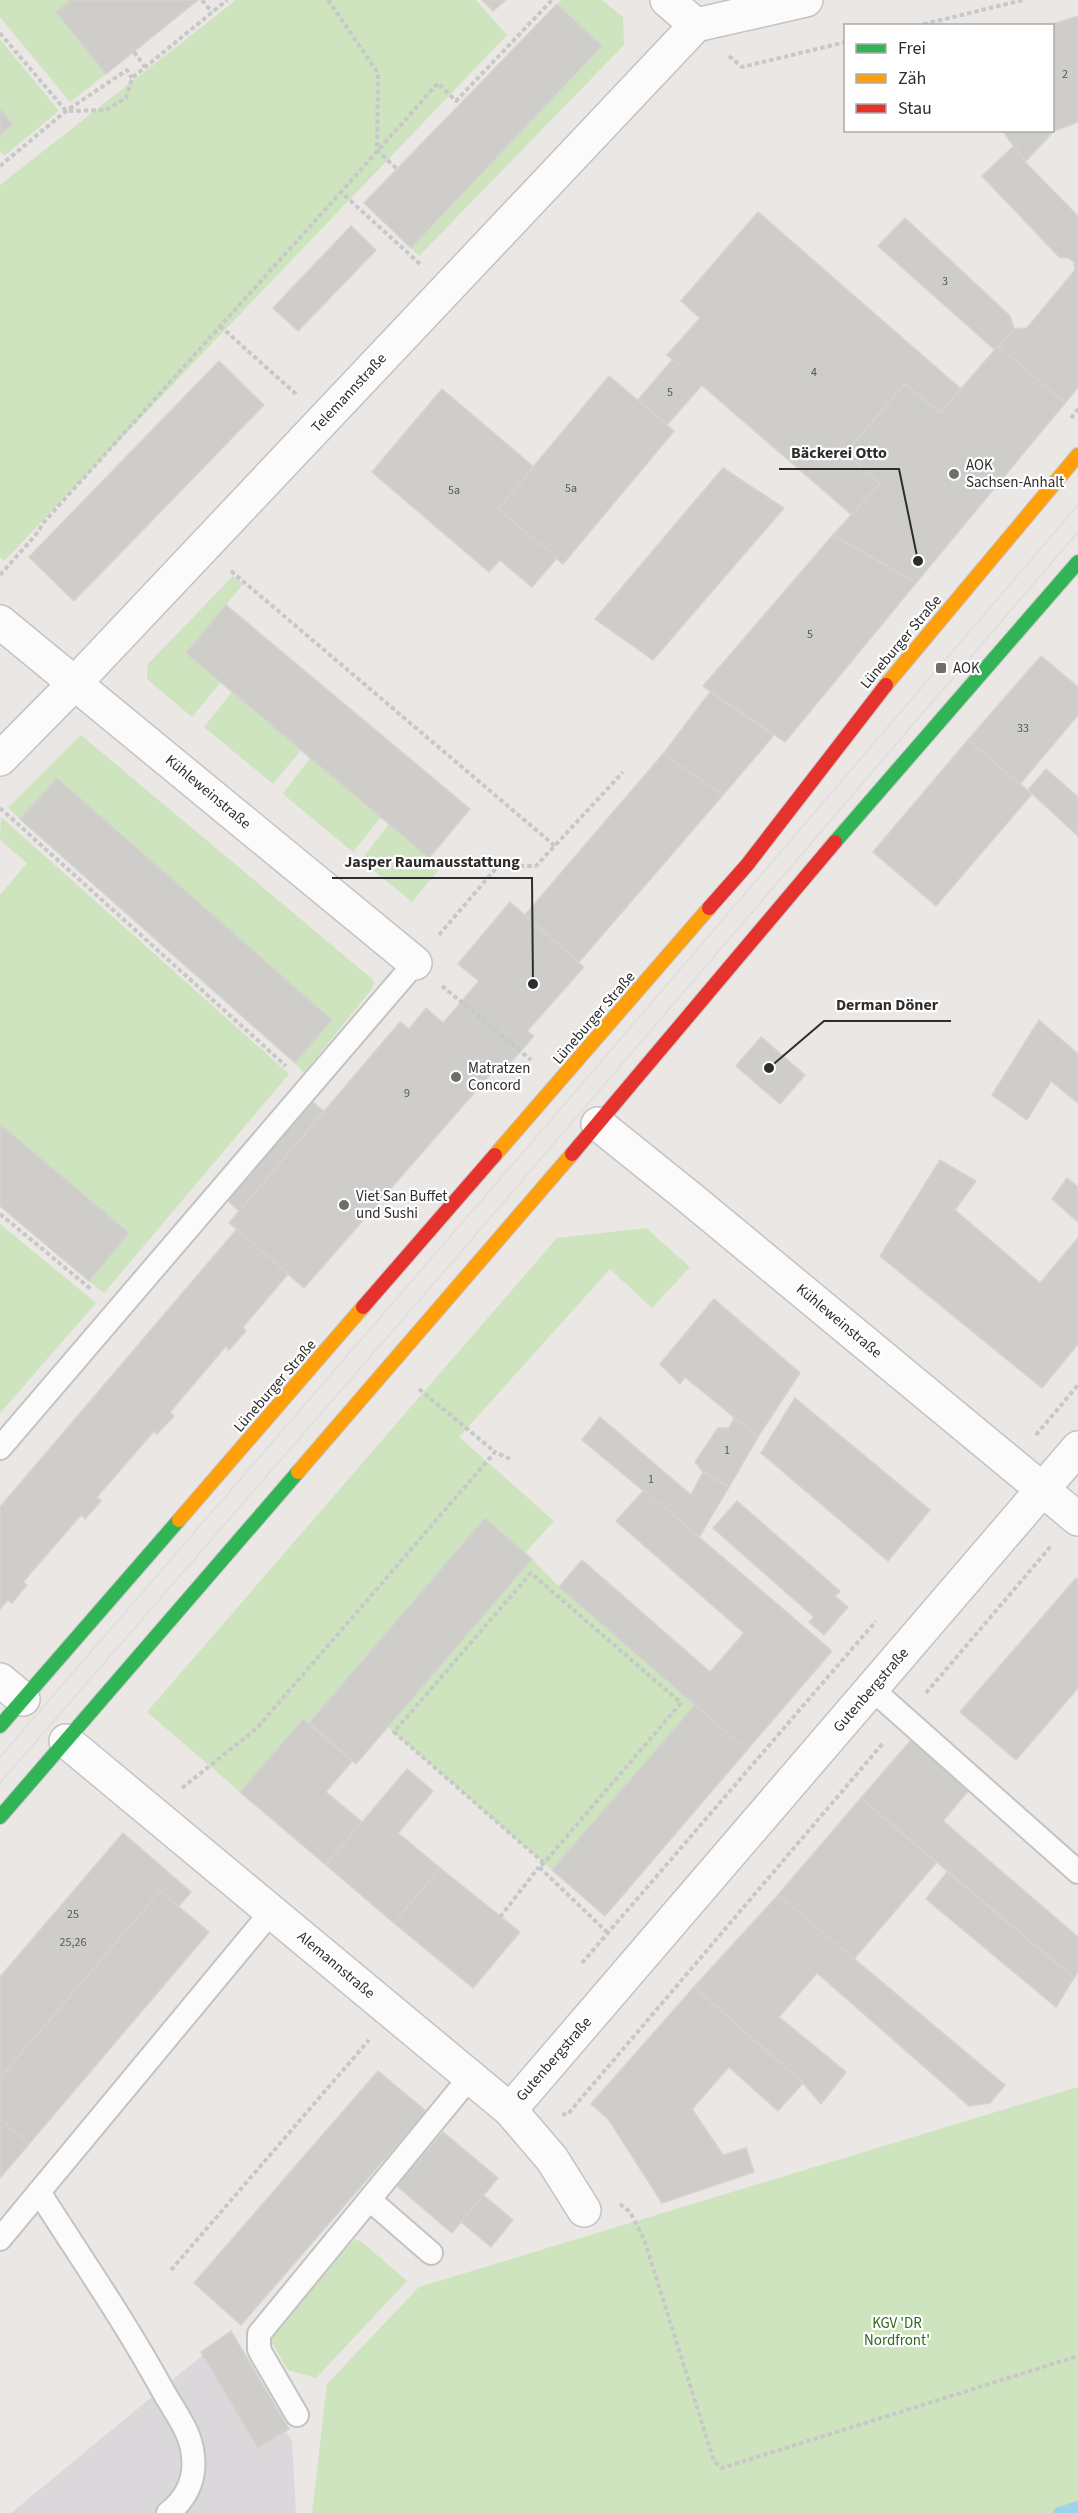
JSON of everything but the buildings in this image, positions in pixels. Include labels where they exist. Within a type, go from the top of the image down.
[{"type":"main road","name":"Lüneburger Straße","points":[[0,1726],[12,1690],[747,865],[864,711],[1078,455]]},
{"type":"main road","points":[[0,1817],[598,1124],[897,768],[1078,562]]},
{"type":"street","points":[[667,0],[696,25],[806,0]]},
{"type":"street","name":"Telemannstraße","points":[[0,759],[75,683],[696,25]]},
{"type":"street","name":"Kühleweinstraße","points":[[0,622],[415,963]]},
{"type":"street","name":"Kühleweinstraße","points":[[598,1124],[690,1197],[1077,1518]]},
{"type":"street","name":"Gutenbergstraße","points":[[510,2110],[1078,1448]]},
{"type":"street","name":"Alemannstraße","points":[[66,1741],[510,2110],[552,2158],[584,2210]]},
{"type":"lane","points":[[0,1448],[415,963]]},
{"type":"lane","points":[[872,1689],[1078,1872]]},
{"type":"lane","points":[[0,2239],[272,1911]]},
{"type":"lane","points":[[297,2415],[259,2349],[259,2334],[470,2077]]},
{"type":"lane","points":[[39,2192],[151,2368],[190,2440],[193,2460],[191,2483],[181,2502],[168,2513]]},
{"type":"lane","points":[[370,2200],[431,2253]]},
{"type":"path","points":[[202,0],[212,12]]},
{"type":"path","points":[[66,111],[106,110],[126,98],[132,78],[227,0]]},
{"type":"path","points":[[328,0],[378,73],[377,150],[397,169]]},
{"type":"path","points":[[456,101],[552,0]]},
{"type":"path","points":[[924,24],[1023,0]]},
{"type":"path","points":[[696,25],[741,67],[844,42]]},
{"type":"path","points":[[0,33],[66,111]]},
{"type":"path","points":[[520,34],[525,38]]},
{"type":"path","points":[[134,52],[146,68]]},
{"type":"path","points":[[0,166],[66,111],[127,70],[132,78]]},
{"type":"path","points":[[0,575],[45,521],[438,83],[460,105]]},
{"type":"path","points":[[341,192],[447,289]]},
{"type":"path","points":[[220,326],[324,419]]},
{"type":"path","points":[[203,548],[555,846]]},
{"type":"path","points":[[538,1066],[415,963],[498,866],[536,866],[623,772]]},
{"type":"path","points":[[0,808],[309,1087]]},
{"type":"path","points":[[0,1214],[52,1254],[117,1311]]},
{"type":"path","points":[[411,1383],[495,1452],[512,1460]]},
{"type":"path","points":[[153,1811],[256,1729],[495,1452]]},
{"type":"path","name":"Gutenbergstraße","points":[[510,2110],[567,2115],[1077,1518]]},
{"type":"path","points":[[500,1917],[539,1867],[544,1863],[681,1703],[531,1573],[394,1732],[544,1863]]},
{"type":"path","points":[[539,1867],[638,1962]]},
{"type":"path","points":[[171,2270],[393,2012]]},
{"type":"path","points":[[584,2210],[622,2204],[635,2219],[648,2251],[714,2462],[722,2468],[1078,2356]]},
{"type":"shaded area","points":[[222,2339],[292,2441],[296,2513],[11,2513]]},
{"type":"green space","points":[[0,0],[71,0],[56,12],[106,74],[70,102],[0,17]]},
{"type":"green space","points":[[236,0],[476,0],[507,35],[4,561],[0,557],[0,185]]},
{"type":"green space","points":[[561,0],[602,0],[623,17],[624,45],[419,256],[411,248],[602,47],[557,4]]},
{"type":"green space","points":[[0,39],[59,111],[4,156],[0,151],[0,135],[13,124],[0,109]]},
{"type":"green space","points":[[233,576],[243,584],[186,653],[221,682],[192,717],[147,679],[148,664]]},
{"type":"green space","points":[[232,692],[301,750],[273,784],[204,727]]},
{"type":"green space","points":[[81,735],[372,979],[374,983],[371,990],[304,1073],[295,1063],[332,1020],[57,778],[20,819],[8,808]]},
{"type":"green space","points":[[310,758],[381,817],[353,852],[283,794]]},
{"type":"green space","points":[[1,817],[289,1074],[104,1293],[89,1281],[129,1233],[0,1125],[0,895],[27,863],[0,840]]},
{"type":"green space","points":[[389,824],[440,868],[412,902],[361,860]]},
{"type":"green space","points":[[0,1224],[96,1303],[0,1413]]},
{"type":"green space","points":[[646,1228],[690,1267],[652,1308],[610,1269],[459,1437],[554,1521],[525,1553],[485,1519],[309,1723],[303,1719],[240,1792],[147,1712],[557,1238]]},
{"type":"green space","points":[[532,1559],[559,1587],[695,1705],[552,1870],[388,1727]]},
{"type":"green space","name":"KGV 'DR Nordfront'","points":[[1078,2087],[1078,2513],[312,2513],[327,2384],[419,2287]]},
{"type":"green space","points":[[355,2239],[362,2242],[407,2281],[316,2378],[288,2370],[272,2343],[272,2335]]},
{"type":"waterway","points":[[1059,2513],[1078,2507]]},
{"type":"tram line","points":[[0,1757],[569,1099],[1078,505]]},
{"type":"tram line","points":[[0,1783],[449,1266],[1078,532]]},
{"type":"traffic: fast","points":[[835,842],[1078,562]]},
{"type":"traffic: fast","points":[[0,1817],[298,1472]]},
{"type":"traffic: fast","points":[[0,1726],[179,1520]]},
{"type":"traffic: slow","points":[[886,685],[1078,455]]},
{"type":"traffic: slow","points":[[495,1155],[709,908]]},
{"type":"traffic: slow","points":[[298,1472],[572,1154]]},
{"type":"traffic: slow","points":[[179,1520],[363,1307]]},
{"type":"traffic: jam","points":[[709,908],[747,865],[886,685]]},
{"type":"traffic: jam","points":[[572,1154],[835,842]]},
{"type":"traffic: jam","points":[[363,1307],[495,1155]]},
{"type":"place","name":"AOK Sachsen-Anhalt","points":[[954,474]]},
{"type":"place","name":"Bäckerei Otto","points":[[918,561]]},
{"type":"place","name":"AOK","points":[[941,668]]},
{"type":"place","name":"Jasper Raumausstattung","points":[[533,984]]},
{"type":"place","name":"Derman Döner","points":[[769,1068]]},
{"type":"place","name":"Matratzen Concord","points":[[456,1077]]},
{"type":"place","name":"Viet San Buffet und Sushi","points":[[344,1205]]}]
